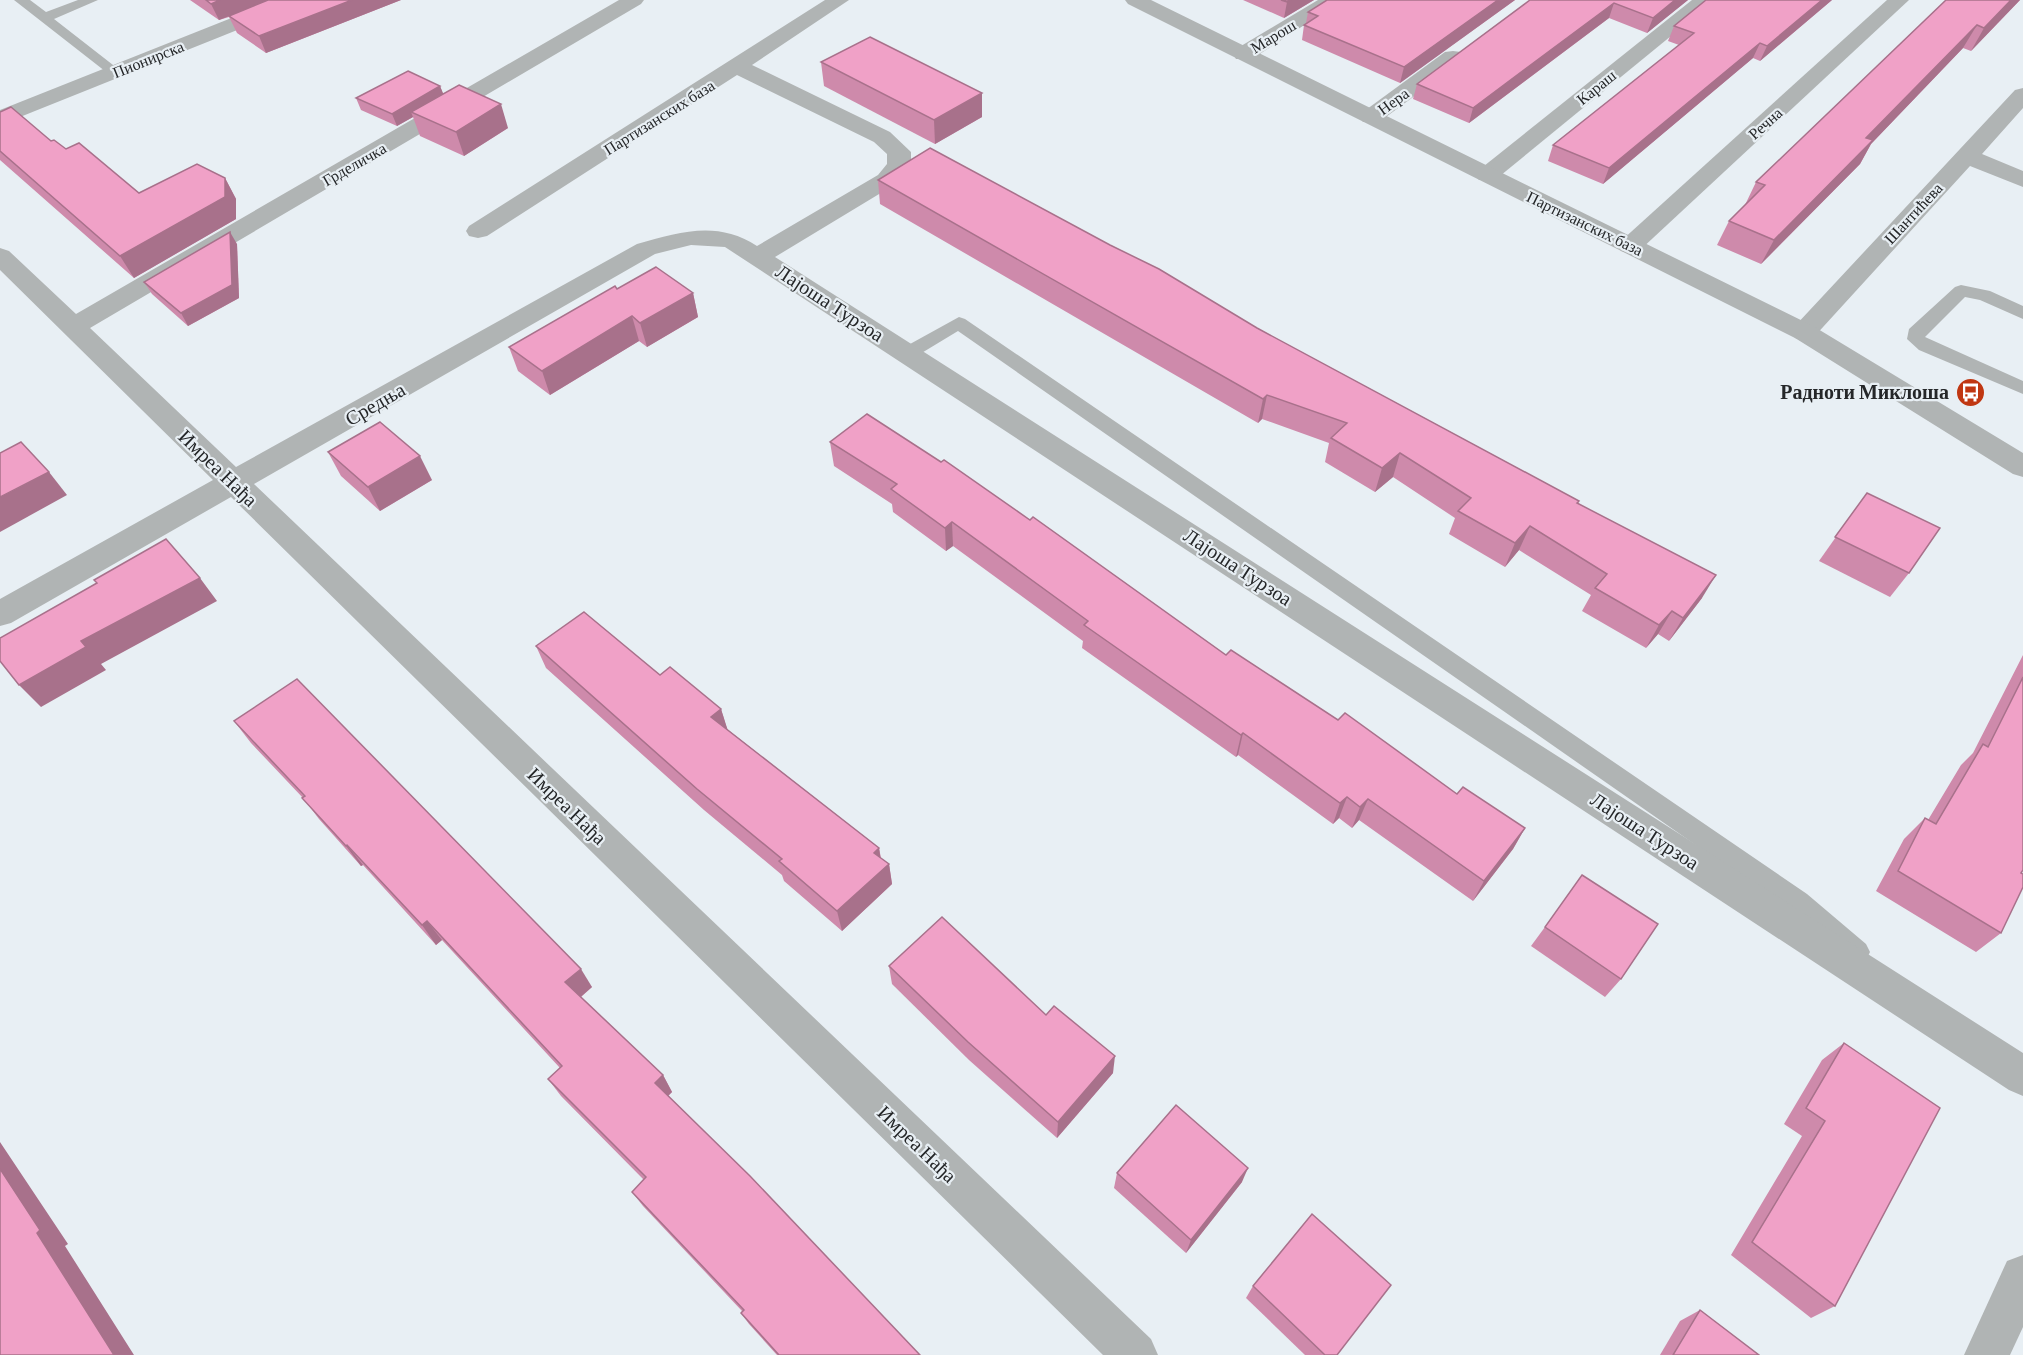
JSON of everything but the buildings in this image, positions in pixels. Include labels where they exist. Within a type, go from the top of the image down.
[{"type":"street","name":"Пионирска","points":[[0,118],[295,0]]},
{"type":"street","name":"Грделичка","points":[[73,327],[634,0]]},
{"type":"street","name":"Партизанских база","points":[[478,231],[839,0]]},
{"type":"street","name":"Партизанских база","points":[[1138,0],[1804,332],[2023,467]]},
{"type":"street","name":"Марош","points":[[1244,54],[1333,0]]},
{"type":"street","name":"Караш","points":[[1487,175],[1705,0]]},
{"type":"street","name":"Речна","points":[[1630,246],[1899,0]]},
{"type":"street","name":"Нера","points":[[1371,117],[1466,48]]},
{"type":"street","name":"Лајоша Турзоа","points":[[739,66],[882,137],[899,152],[899,165],[886,180],[758,256],[2023,1076]]},
{"type":"street","name":"Шантићева","points":[[1804,332],[2023,94]]},
{"type":"street","points":[[1967,156],[2023,180]]},
{"type":"street","name":"Средња","points":[[0,614],[234,484],[646,249],[690,237],[731,240],[758,256]]},
{"type":"street","name":"Имреа Нађа","points":[[0,256],[1135,1355]]},
{"type":"street","points":[[1987,1355],[2023,1277]]},
{"type":"lane","points":[[21,0],[115,72]]},
{"type":"lane","points":[[46,17],[91,0]]},
{"type":"lane","points":[[2023,312],[1984,295],[1961,291],[1915,333],[1916,339],[1925,346],[2023,388]]},
{"type":"lane","points":[[908,353],[959,323],[1798,902],[1936,1020]]},
{"type":"place","name":"Радноти Миклоша","points":[[1970,392]]}]
